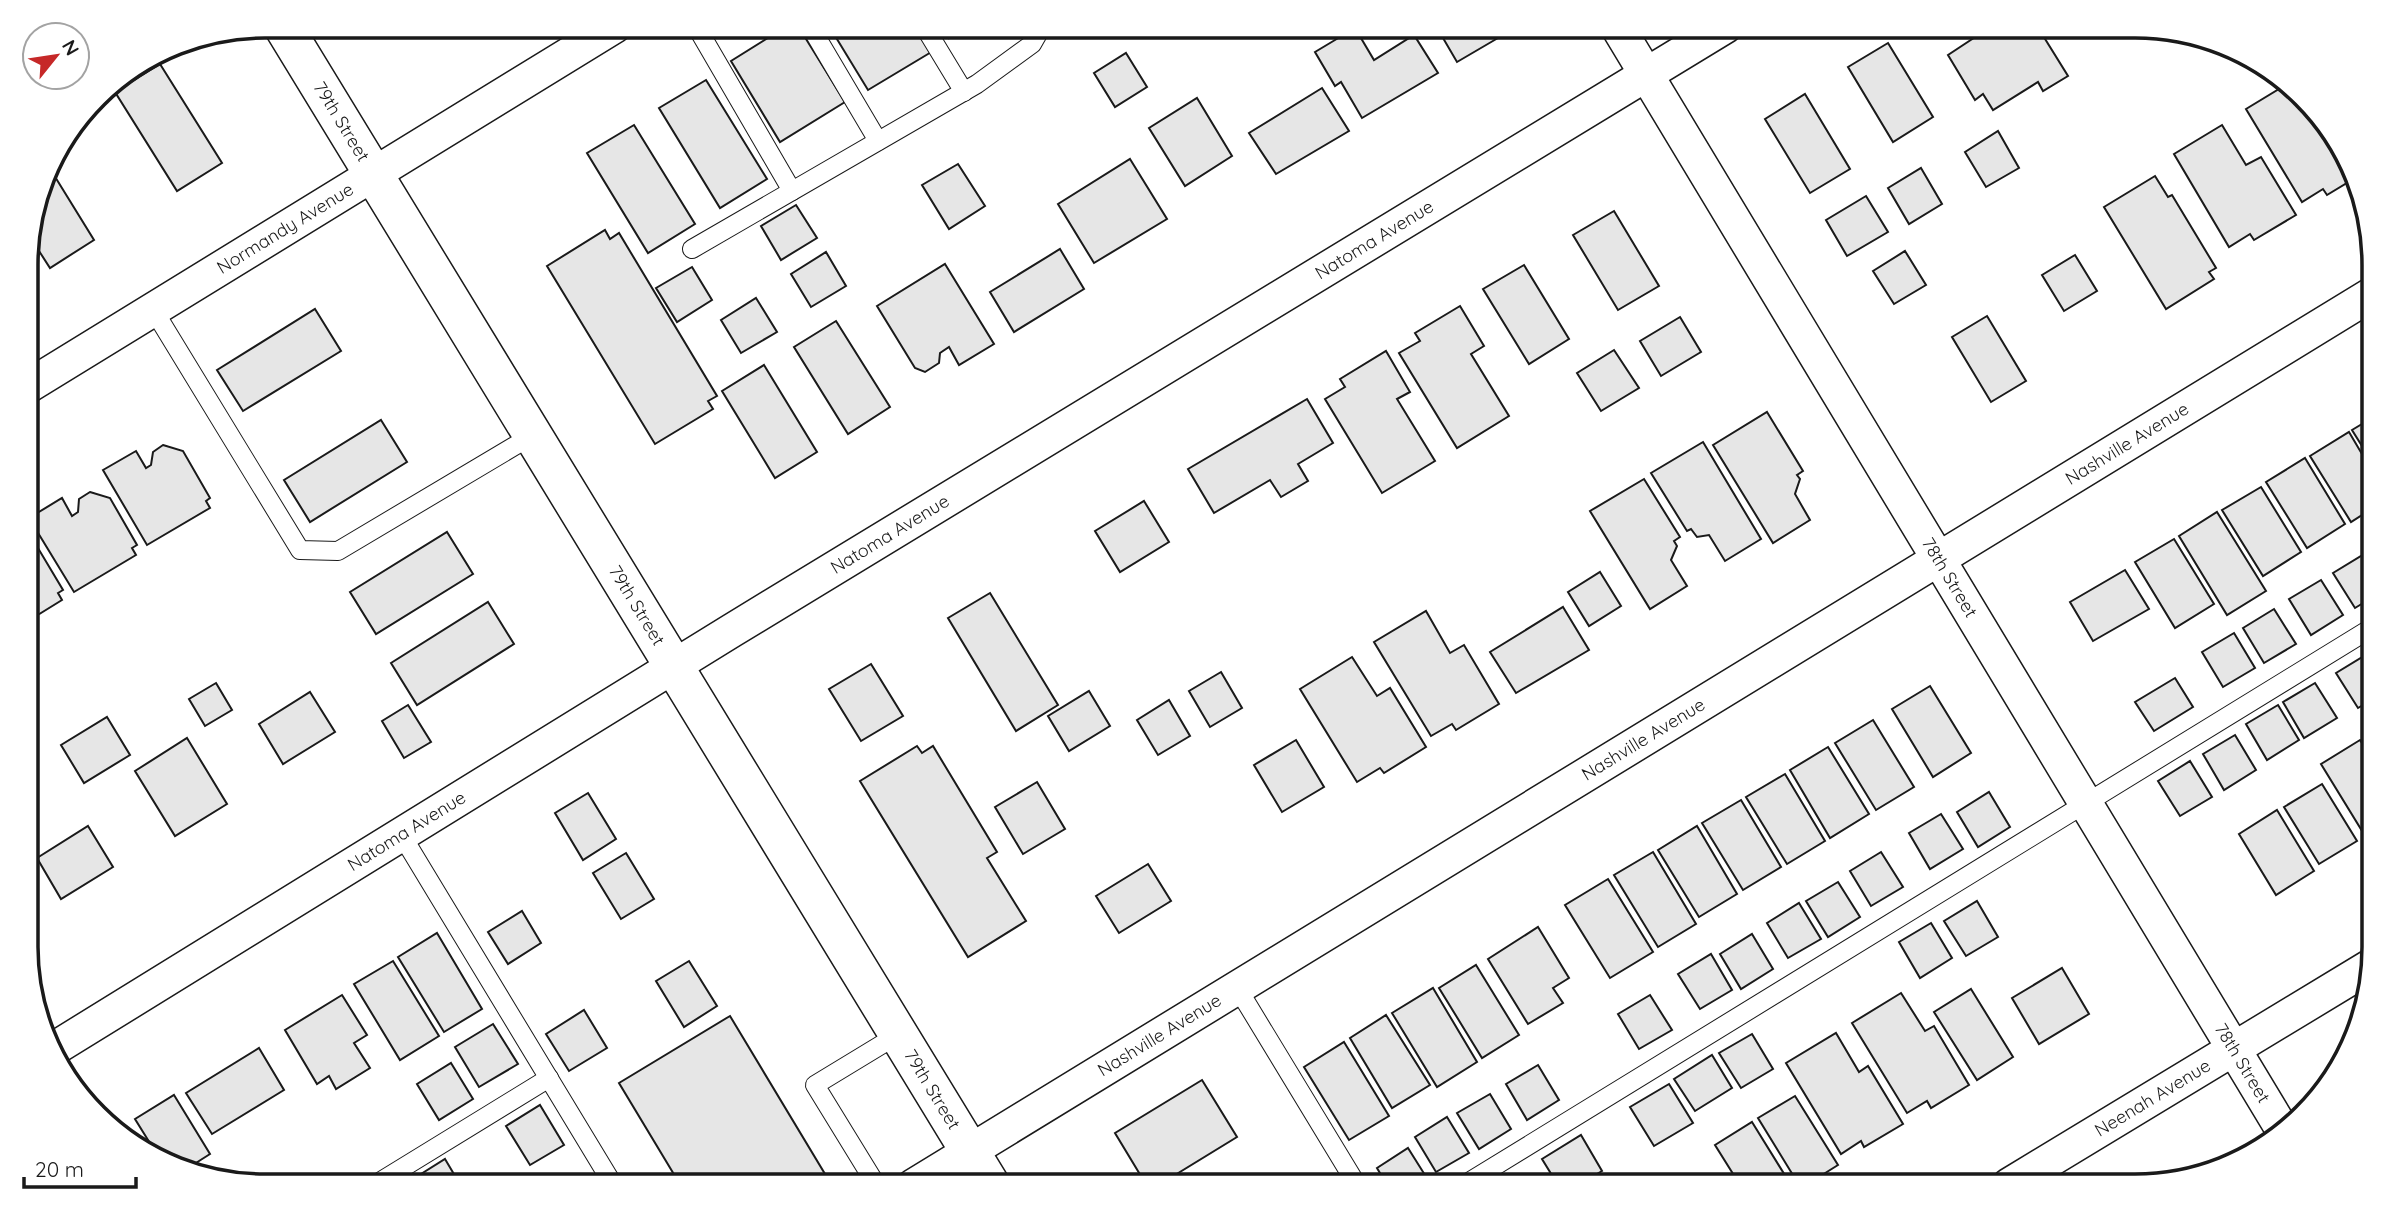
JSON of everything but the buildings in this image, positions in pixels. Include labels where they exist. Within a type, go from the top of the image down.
[{"type":"main road","name":"79th Street","points":[[290,38],[983,1174]]},
{"type":"street","name":"Normandy Avenue","points":[[39,380],[595,38]]},
{"type":"street","name":"78th Street","points":[[1624,38],[2278,1122]]},
{"type":"street","name":"Natoma Avenue","points":[[61,1044],[674,666],[1706,38]]},
{"type":"street","name":"Nashville Avenue","points":[[932,1174],[2362,299]]},
{"type":"street","name":"Neenah Avenue","points":[[2029,1173],[2360,972]]},
{"type":"lane","points":[[703,38],[792,191]]},
{"type":"lane","points":[[817,38],[878,141]]},
{"type":"lane","points":[[931,38],[964,92]]},
{"type":"lane","points":[[692,249],[964,92],[1032,44],[1035,38]]},
{"type":"lane","points":[[153,309],[300,550],[338,551],[533,435]]},
{"type":"lane","points":[[1483,1173],[2362,634]]},
{"type":"lane","points":[[401,834],[607,1174]]},
{"type":"lane","points":[[1238,989],[1350,1173]]},
{"type":"lane","points":[[869,1174],[815,1085],[899,1034]]},
{"type":"lane","points":[[392,1174],[549,1077]]}]
